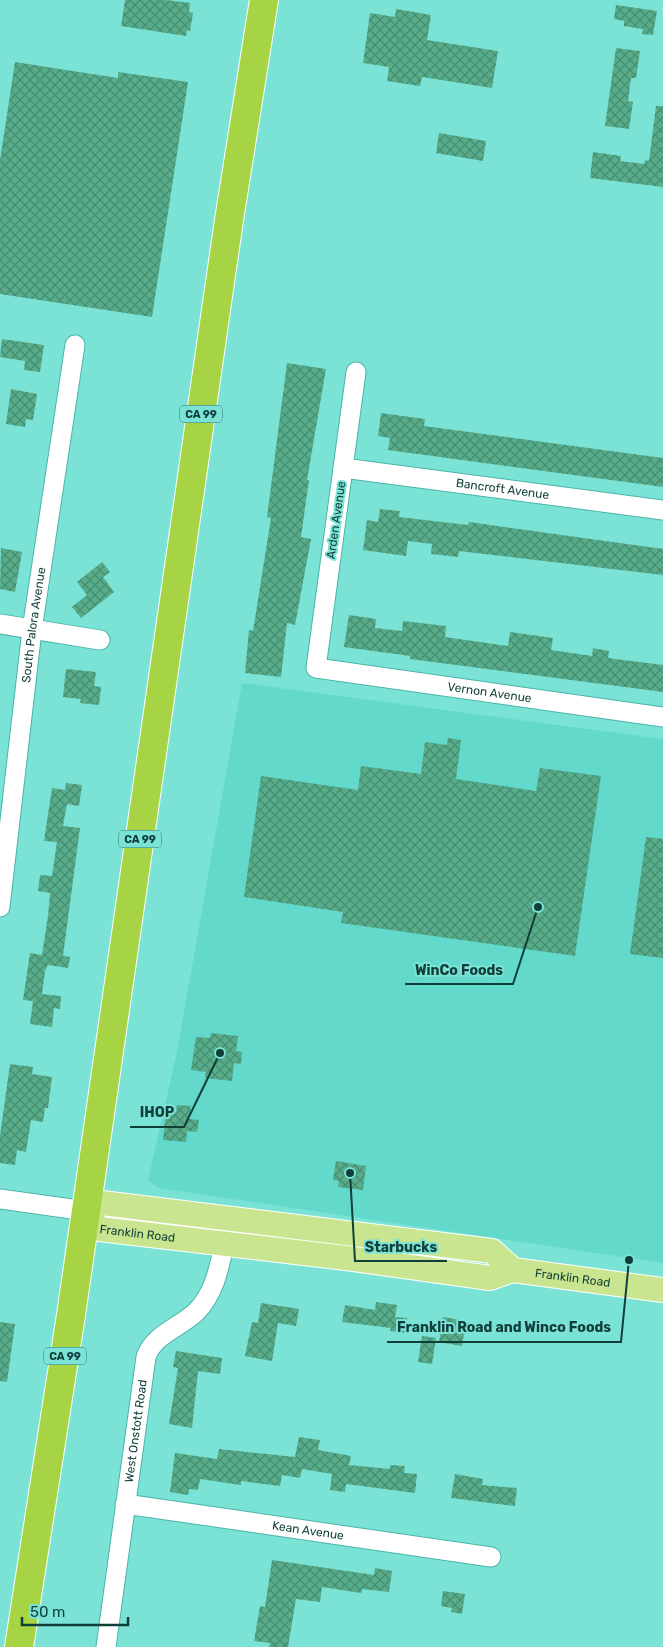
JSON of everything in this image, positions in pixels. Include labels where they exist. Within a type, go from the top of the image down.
[{"type":"highway","name":"CA 99","points":[[20,1647],[86,1211],[229,220],[264,0]]},
{"type":"main road","name":"Franklin Road","points":[[513,1270],[492,1251],[102,1203],[86,1211],[99,1229],[346,1258],[490,1278],[513,1270],[663,1290]]},
{"type":"street","name":"South Palora Avenue","points":[[0,907],[32,630],[75,345]]},
{"type":"street","name":"Arden Avenue","points":[[316,668],[356,372]]},
{"type":"street","name":"Bancroft Avenue","points":[[343,468],[663,510]]},
{"type":"street","points":[[0,624],[100,640]]},
{"type":"street","name":"Vernon Avenue","points":[[316,668],[663,717]]},
{"type":"street","points":[[0,1199],[86,1211]]},
{"type":"street","name":"West Onstott Road","points":[[106,1647],[142,1375],[149,1347],[196,1311],[206,1298],[218,1274],[224,1245]]},
{"type":"street","name":"Kean Avenue","points":[[126,1504],[490,1557]]},
{"type":"shaded area","points":[[242,683],[663,739],[663,1263],[158,1188],[148,1180],[177,1052]]},
{"type":"building","points":[[125,0],[166,0],[190,3],[189,12],[193,13],[190,31],[187,30],[186,36],[121,26]]},
{"type":"building","points":[[616,5],[657,11],[653,35],[642,34],[643,29],[624,26],[624,21],[614,19]]},
{"type":"building","points":[[396,9],[431,15],[427,40],[498,51],[492,88],[422,77],[420,86],[387,81],[389,67],[363,63],[370,13],[395,17]]},
{"type":"building","points":[[616,48],[640,51],[636,78],[631,78],[628,101],[633,102],[629,129],[605,126]]},
{"type":"building","points":[[15,62],[118,78],[118,72],[188,82],[152,317],[0,294],[0,160]]},
{"type":"building","points":[[656,106],[663,106],[663,187],[590,178],[593,152],[621,156],[620,161],[644,164],[645,160],[649,161]]},
{"type":"building","points":[[439,133],[486,141],[483,161],[436,153]]},
{"type":"building","points":[[2,339],[44,345],[40,372],[24,370],[25,361],[0,357]]},
{"type":"building","points":[[287,363],[326,369],[307,480],[309,480],[301,537],[311,539],[295,625],[287,623],[281,677],[245,673],[249,630],[253,631],[271,518],[267,517]]},
{"type":"building","points":[[11,389],[37,394],[33,420],[26,419],[25,427],[6,424]]},
{"type":"building","points":[[381,413],[425,419],[424,426],[663,458],[663,487],[388,450],[390,438],[378,436]]},
{"type":"building","points":[[380,509],[400,511],[399,517],[468,525],[469,522],[663,549],[663,575],[459,551],[458,557],[431,554],[432,544],[408,541],[406,556],[363,550],[367,520],[378,522]]},
{"type":"building","points":[[1,548],[22,552],[15,592],[0,589]]},
{"type":"building","points":[[102,562],[110,572],[103,577],[114,592],[81,618],[72,607],[87,595],[77,582]]},
{"type":"building","points":[[349,615],[376,619],[375,628],[402,631],[403,621],[446,626],[445,637],[508,646],[510,632],[553,638],[551,650],[592,656],[593,648],[609,651],[608,658],[663,665],[663,692],[410,659],[410,656],[344,647]]},
{"type":"building","points":[[66,669],[96,672],[94,686],[101,687],[99,705],[80,703],[81,699],[63,697]]},
{"type":"building","points":[[448,738],[461,740],[456,779],[536,791],[540,768],[601,776],[575,956],[341,923],[343,912],[244,897],[261,776],[358,790],[361,766],[421,774],[425,742],[447,745]]},
{"type":"building","points":[[66,783],[82,785],[79,806],[67,804],[63,826],[80,828],[63,956],[70,957],[68,968],[48,965],[45,971],[42,994],[61,996],[60,1009],[54,1008],[52,1027],[30,1024],[33,1001],[23,1000],[30,953],[42,955],[48,916],[50,893],[38,891],[40,875],[52,876],[57,842],[44,841],[52,788],[65,790]]},
{"type":"building","points":[[646,837],[663,839],[663,958],[630,954]]},
{"type":"building","points":[[211,1033],[238,1036],[236,1051],[242,1052],[241,1064],[234,1063],[232,1081],[205,1078],[206,1072],[191,1070],[196,1037],[210,1038]]},
{"type":"building","points":[[10,1064],[33,1067],[32,1074],[52,1077],[48,1108],[45,1108],[43,1122],[31,1120],[26,1152],[17,1150],[15,1165],[0,1163],[0,1136]]},
{"type":"building","points":[[177,1105],[191,1106],[189,1119],[199,1120],[197,1132],[187,1131],[186,1142],[163,1140],[166,1111],[176,1112]]},
{"type":"building","points":[[336,1161],[366,1166],[363,1190],[338,1187],[339,1181],[333,1180]]},
{"type":"building","points":[[376,1302],[397,1305],[395,1317],[407,1318],[405,1333],[390,1331],[391,1328],[342,1322],[345,1305],[375,1310]]},
{"type":"building","points":[[261,1303],[299,1309],[296,1326],[278,1323],[272,1361],[245,1356],[252,1322],[258,1323]]},
{"type":"building","points":[[443,1317],[466,1321],[462,1346],[439,1342]]},
{"type":"building","points":[[0,1322],[15,1324],[7,1382],[0,1381]]},
{"type":"building","points":[[422,1336],[436,1338],[432,1364],[418,1362]]},
{"type":"building","points":[[176,1351],[222,1358],[220,1374],[198,1371],[192,1428],[169,1424],[178,1368],[173,1367]]},
{"type":"building","points":[[299,1437],[320,1440],[318,1450],[351,1456],[349,1465],[390,1469],[390,1465],[405,1466],[404,1473],[417,1474],[415,1493],[346,1484],[345,1492],[330,1490],[332,1474],[302,1469],[300,1478],[282,1475],[280,1486],[241,1481],[241,1485],[200,1479],[198,1490],[189,1489],[188,1495],[170,1492],[175,1453],[217,1459],[219,1449],[295,1457]]},
{"type":"building","points":[[455,1474],[483,1479],[482,1485],[517,1488],[515,1506],[451,1498]]},
{"type":"building","points":[[272,1560],[374,1575],[375,1568],[392,1571],[389,1592],[362,1589],[361,1593],[322,1587],[320,1602],[296,1599],[288,1647],[269,1647],[270,1643],[254,1641],[260,1606],[265,1607]]},
{"type":"building","points":[[443,1591],[465,1594],[462,1614],[451,1612],[452,1608],[441,1606]]},
{"type":"place","name":"WinCo Foods","points":[[538,907]]},
{"type":"place","name":"IHOP","points":[[220,1053]]},
{"type":"place","name":"Starbucks","points":[[350,1173]]},
{"type":"place","name":"Franklin Road and Winco Foods","points":[[629,1260]]}]
